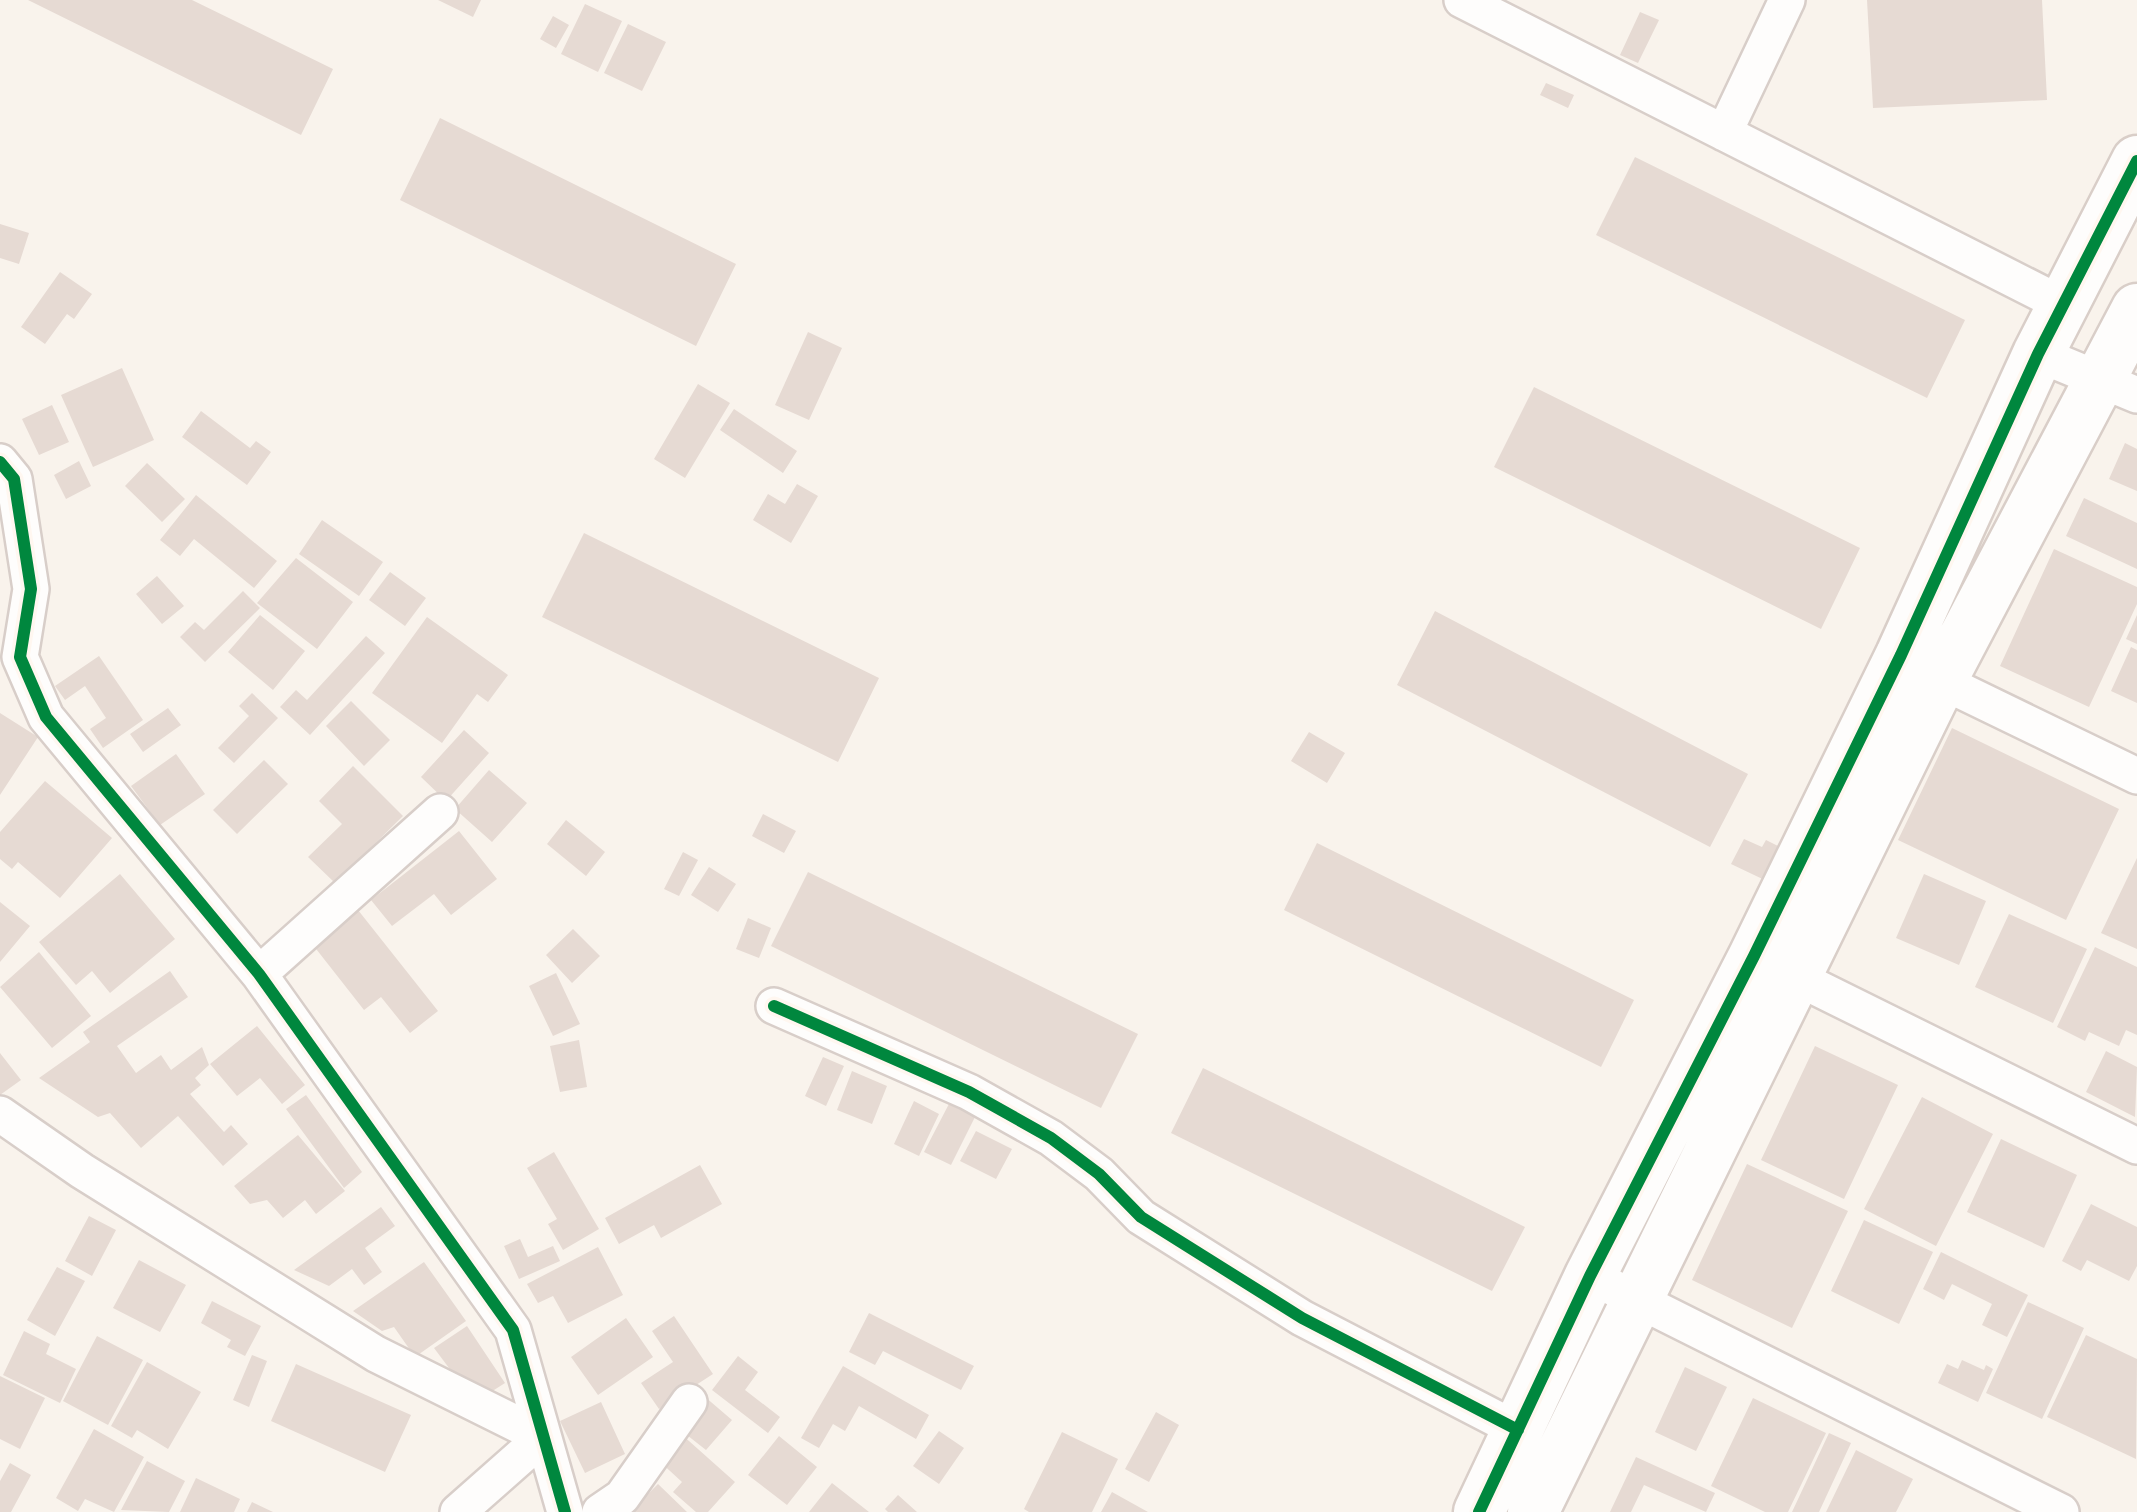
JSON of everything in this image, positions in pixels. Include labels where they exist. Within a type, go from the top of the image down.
[{"type":"street","points":[[1462,0],[2064,304]]},
{"type":"street","points":[[1724,133],[1787,0]]},
{"type":"street","points":[[1533,1512],[1637,1302],[1775,967],[1921,668],[2038,354],[2137,162]]},
{"type":"street","points":[[1921,668],[2120,386],[2137,309]]},
{"type":"street","points":[[2038,354],[2120,386]]},
{"type":"street","points":[[0,462],[14,480],[31,590],[20,656],[46,716],[259,974],[513,1330],[565,1512]]},
{"type":"street","points":[[1921,668],[2137,776]]},
{"type":"street","points":[[259,974],[440,812]]},
{"type":"street","points":[[1775,967],[2137,1146]]},
{"type":"street","points":[[1479,1512],[1590,1276],[1775,967]]},
{"type":"street","points":[[774,1006],[969,1092],[1051,1138],[1099,1174],[1141,1216],[1270,1298],[1518,1430]]},
{"type":"street","points":[[0,1114],[82,1171],[376,1354],[543,1437]]},
{"type":"street","points":[[1590,1276],[2060,1512]]},
{"type":"street","points":[[607,1511],[622,1497],[690,1402]]},
{"type":"street","points":[[458,1512],[543,1437]]},
{"type":"building","points":[[28,0],[192,0],[333,69],[301,135]]},
{"type":"building","points":[[438,0],[481,0],[473,17]]},
{"type":"building","points":[[1867,0],[2042,0],[2047,100],[1873,108]]},
{"type":"building","points":[[585,4],[622,21],[598,72],[561,54]]},
{"type":"building","points":[[1640,12],[1659,20],[1638,63],[1620,55]]},
{"type":"building","points":[[553,16],[569,25],[556,48],[540,39]]},
{"type":"building","points":[[628,24],[666,42],[642,91],[604,73]]},
{"type":"building","points":[[1546,83],[1574,95],[1568,108],[1540,95]]},
{"type":"building","points":[[440,118],[736,264],[696,346],[400,200]]},
{"type":"building","points":[[1635,157],[1965,320],[1927,398],[1596,235]]},
{"type":"building","points":[[0,224],[29,233],[19,264],[0,258]]},
{"type":"building","points":[[60,272],[92,294],[74,319],[67,314],[45,344],[21,327]]},
{"type":"building","points":[[808,332],[842,348],[809,420],[775,405]]},
{"type":"building","points":[[122,368],[154,440],[93,467],[61,395]]},
{"type":"building","points":[[698,384],[730,403],[685,478],[654,459]]},
{"type":"building","points":[[1534,387],[1860,548],[1821,629],[1494,467]]},
{"type":"building","points":[[52,405],[69,442],[39,455],[22,419]]},
{"type":"building","points":[[734,409],[797,451],[783,473],[720,430]]},
{"type":"building","points":[[201,411],[250,448],[256,441],[271,452],[247,485],[182,437]]},
{"type":"building","points":[[2125,443],[2137,449],[2137,491],[2109,479]]},
{"type":"building","points":[[79,461],[91,486],[66,499],[54,475]]},
{"type":"building","points":[[147,463],[185,499],[162,522],[125,486]]},
{"type":"building","points":[[797,484],[818,496],[791,543],[753,520],[768,494],[785,504]]},
{"type":"building","points":[[196,495],[277,561],[254,588],[194,539],[180,556],[160,540]]},
{"type":"building","points":[[2084,498],[2137,523],[2137,569],[2066,536]]},
{"type":"building","points":[[322,520],[383,562],[359,596],[299,554]]},
{"type":"building","points":[[584,533],[879,678],[838,762],[542,617]]},
{"type":"building","points":[[2054,549],[2137,587],[2137,604],[2089,707],[2000,666]]},
{"type":"building","points":[[296,558],[353,602],[317,649],[257,603]]},
{"type":"building","points":[[390,572],[426,598],[405,626],[369,600]]},
{"type":"building","points":[[157,576],[184,606],[162,624],[136,594]]},
{"type":"building","points":[[243,591],[260,608],[205,662],[180,637],[195,622],[204,630]]},
{"type":"building","points":[[1435,611],[1748,774],[1710,847],[1397,685]]},
{"type":"building","points":[[260,615],[305,651],[273,690],[228,652]]},
{"type":"building","points":[[2137,615],[2137,644],[2126,639]]},
{"type":"building","points":[[427,617],[508,675],[488,702],[477,694],[442,743],[372,693]]},
{"type":"building","points":[[366,636],[385,653],[310,735],[280,707],[296,690],[307,700]]},
{"type":"building","points":[[2131,647],[2137,650],[2137,703],[2111,691]]},
{"type":"building","points":[[99,656],[143,720],[103,748],[90,729],[106,718],[85,686],[65,700],[55,686]]},
{"type":"building","points":[[252,693],[278,718],[234,763],[218,748],[249,716],[239,706]]},
{"type":"building","points":[[351,701],[390,740],[364,766],[326,726]]},
{"type":"building","points":[[168,708],[181,725],[143,752],[130,734]]},
{"type":"building","points":[[0,713],[38,737],[0,795]]},
{"type":"building","points":[[1952,728],[2119,809],[2066,920],[1898,840]]},
{"type":"building","points":[[464,730],[489,753],[446,801],[421,777]]},
{"type":"building","points":[[1309,732],[1345,753],[1327,783],[1291,761]]},
{"type":"building","points":[[176,754],[205,794],[160,825],[131,786]]},
{"type":"building","points":[[264,760],[288,784],[237,834],[213,810]]},
{"type":"building","points":[[353,766],[403,816],[335,883],[308,857],[342,824],[319,801]]},
{"type":"building","points":[[489,770],[527,803],[492,842],[455,809]]},
{"type":"building","points":[[45,781],[112,838],[60,898],[18,862],[12,869],[0,859],[0,832]]},
{"type":"building","points":[[763,814],[796,831],[784,853],[752,836]]},
{"type":"building","points":[[566,820],[605,852],[586,876],[547,844]]},
{"type":"building","points":[[459,831],[497,879],[451,915],[434,894],[392,926],[371,900]]},
{"type":"building","points":[[1744,839],[1762,847],[1766,840],[1788,851],[1773,884],[1731,864]]},
{"type":"building","points":[[1317,843],[1634,1000],[1601,1067],[1284,910]]},
{"type":"building","points":[[683,852],[698,860],[679,896],[664,889]]},
{"type":"building","points":[[2137,858],[2137,949],[2101,933]]},
{"type":"building","points":[[709,867],[736,884],[718,912],[691,895]]},
{"type":"building","points":[[808,872],[1138,1034],[1101,1108],[771,946]]},
{"type":"building","points":[[120,874],[175,939],[110,993],[92,971],[76,985],[39,942]]},
{"type":"building","points":[[1924,874],[1986,901],[1959,965],[1896,938]]},
{"type":"building","points":[[0,902],[30,926],[0,962]]},
{"type":"building","points":[[358,910],[438,1011],[410,1033],[381,997],[364,1010],[313,945]]},
{"type":"building","points":[[2009,914],[2087,949],[2053,1023],[1975,987]]},
{"type":"building","points":[[748,918],[771,928],[759,958],[736,949]]},
{"type":"building","points":[[573,929],[600,956],[572,983],[546,955]]},
{"type":"building","points":[[2095,947],[2137,967],[2137,1035],[2126,1030],[2119,1046],[2089,1032],[2085,1041],[2057,1027]]},
{"type":"building","points":[[39,952],[91,1016],[52,1048],[0,987]]},
{"type":"building","points":[[170,971],[188,997],[117,1046],[136,1073],[161,1055],[171,1070],[202,1047],[209,1065],[195,1078],[201,1085],[190,1094],[224,1132],[231,1125],[248,1144],[223,1166],[178,1116],[141,1148],[110,1113],[98,1117],[39,1078],[90,1042],[83,1032]]},
{"type":"building","points":[[556,973],[580,1024],[553,1036],[529,986]]},
{"type":"building","points":[[257,1026],[305,1085],[282,1104],[260,1078],[237,1096],[210,1064]]},
{"type":"building","points":[[579,1040],[587,1087],[560,1092],[550,1046]]},
{"type":"building","points":[[1815,1046],[1898,1085],[1844,1199],[1761,1160]]},
{"type":"building","points":[[2106,1051],[2137,1067],[2135,1117],[2086,1092]]},
{"type":"building","points":[[0,1053],[21,1080],[0,1095]]},
{"type":"building","points":[[823,1057],[844,1066],[826,1106],[805,1096]]},
{"type":"building","points":[[1203,1068],[1525,1227],[1492,1291],[1171,1133]]},
{"type":"building","points":[[852,1071],[887,1086],[872,1124],[837,1110]]},
{"type":"building","points":[[306,1095],[362,1172],[344,1188],[286,1109]]},
{"type":"building","points":[[1922,1097],[1993,1134],[1936,1246],[1864,1209]]},
{"type":"building","points":[[951,1100],[977,1113],[951,1165],[924,1152]]},
{"type":"building","points":[[914,1101],[939,1114],[919,1156],[894,1144]]},
{"type":"building","points":[[976,1131],[1012,1149],[996,1179],[960,1161]]},
{"type":"building","points":[[298,1135],[345,1191],[316,1214],[305,1200],[283,1218],[267,1200],[250,1204],[234,1186]]},
{"type":"building","points":[[2001,1139],[2077,1175],[2044,1248],[1967,1212]]},
{"type":"building","points":[[554,1152],[599,1229],[563,1250],[548,1224],[557,1219],[527,1168]]},
{"type":"building","points":[[1747,1164],[1848,1211],[1792,1328],[1692,1280]]},
{"type":"building","points":[[700,1165],[722,1204],[661,1238],[654,1225],[619,1244],[605,1218]]},
{"type":"building","points":[[2091,1204],[2137,1227],[2137,1266],[2129,1281],[2087,1260],[2081,1271],[2062,1261]]},
{"type":"building","points":[[381,1207],[395,1226],[365,1248],[382,1272],[364,1285],[352,1269],[329,1286],[294,1270]]},
{"type":"building","points":[[89,1216],[116,1230],[92,1276],[65,1261]]},
{"type":"building","points":[[1864,1220],[1933,1252],[1899,1324],[1831,1291]]},
{"type":"building","points":[[520,1239],[528,1257],[553,1246],[560,1261],[519,1279],[504,1246]]},
{"type":"building","points":[[598,1247],[623,1295],[568,1323],[553,1296],[538,1303],[527,1284]]},
{"type":"building","points":[[1941,1252],[2028,1295],[2007,1337],[1982,1325],[1992,1304],[1952,1284],[1944,1300],[1923,1289]]},
{"type":"building","points":[[139,1260],[186,1285],[160,1332],[113,1308]]},
{"type":"building","points":[[424,1262],[466,1321],[415,1357],[394,1327],[382,1331],[353,1311]]},
{"type":"building","points":[[57,1267],[85,1281],[55,1336],[27,1320]]},
{"type":"building","points":[[212,1301],[261,1326],[245,1356],[227,1347],[231,1340],[201,1323]]},
{"type":"building","points":[[2028,1302],[2084,1328],[2042,1419],[1986,1393]]},
{"type":"building","points":[[869,1313],[974,1366],[961,1390],[883,1351],[875,1365],[849,1352]]},
{"type":"building","points":[[674,1316],[713,1374],[659,1409],[641,1383],[673,1362],[652,1331]]},
{"type":"building","points":[[626,1318],[653,1357],[598,1395],[571,1357]]},
{"type":"building","points":[[467,1326],[505,1383],[480,1399],[461,1384],[434,1348]]},
{"type":"building","points":[[24,1331],[50,1344],[46,1354],[76,1369],[60,1403],[3,1375]]},
{"type":"building","points":[[2086,1335],[2137,1359],[2136,1459],[2047,1417]]},
{"type":"building","points":[[97,1336],[143,1360],[108,1425],[63,1401]]},
{"type":"building","points":[[252,1355],[267,1361],[249,1407],[233,1400]]},
{"type":"building","points":[[738,1356],[758,1372],[745,1390],[780,1417],[768,1433],[712,1390]]},
{"type":"building","points":[[1962,1360],[1984,1370],[1986,1365],[1993,1369],[1978,1402],[1938,1383],[1947,1364],[1958,1369]]},
{"type":"building","points":[[147,1362],[201,1392],[168,1449],[137,1430],[132,1438],[111,1426]]},
{"type":"building","points":[[296,1364],[411,1415],[385,1472],[271,1421]]},
{"type":"building","points":[[843,1366],[929,1415],[916,1439],[859,1406],[845,1431],[833,1424],[819,1448],[801,1438]]},
{"type":"building","points":[[1685,1367],[1727,1387],[1696,1451],[1655,1432]]},
{"type":"building","points":[[0,1376],[45,1398],[20,1449],[0,1439]]},
{"type":"building","points":[[704,1396],[732,1420],[706,1450],[678,1428]]},
{"type":"building","points":[[1753,1398],[1826,1433],[1788,1512],[1765,1512],[1711,1486]]},
{"type":"building","points":[[601,1402],[625,1454],[585,1473],[560,1421]]},
{"type":"building","points":[[1156,1412],[1179,1425],[1149,1482],[1125,1469]]},
{"type":"building","points":[[94,1429],[144,1457],[114,1512],[85,1499],[78,1511],[56,1498]]},
{"type":"building","points":[[939,1431],[964,1448],[939,1484],[913,1466]]},
{"type":"building","points":[[1062,1432],[1118,1459],[1092,1512],[1029,1512],[1024,1509]]},
{"type":"building","points":[[680,1433],[735,1482],[708,1512],[696,1512],[673,1492],[682,1482],[657,1459]]},
{"type":"building","points":[[1829,1433],[1851,1443],[1819,1512],[1792,1512]]},
{"type":"building","points":[[779,1436],[817,1467],[787,1505],[748,1475]]},
{"type":"building","points":[[1856,1450],[1913,1479],[1896,1512],[1826,1512]]},
{"type":"building","points":[[1636,1457],[1715,1493],[1706,1512],[1644,1485],[1631,1512],[1610,1512]]},
{"type":"building","points":[[147,1461],[185,1481],[169,1512],[121,1510]]},
{"type":"building","points":[[10,1463],[31,1475],[11,1512],[0,1512],[0,1481]]},
{"type":"building","points":[[196,1478],[240,1499],[234,1512],[180,1512]]},
{"type":"building","points":[[832,1483],[869,1512],[809,1512]]},
{"type":"building","points":[[658,1484],[687,1512],[630,1512]]},
{"type":"building","points":[[1112,1492],[1148,1512],[1101,1512]]},
{"type":"building","points":[[898,1495],[917,1512],[888,1512],[885,1509]]},
{"type":"building","points":[[252,1502],[273,1512],[247,1512]]},
{"type":"cycle path","points":[[1479,1512],[1590,1276],[1754,956],[1901,655],[2038,354],[2137,161]]},
{"type":"cycle path","points":[[0,462],[14,479],[31,589],[20,657],[46,717],[259,974],[513,1330],[565,1512]]},
{"type":"cycle path","points":[[774,1006],[969,1092],[1051,1138],[1099,1174],[1141,1217],[1302,1318],[1518,1430]]}]
